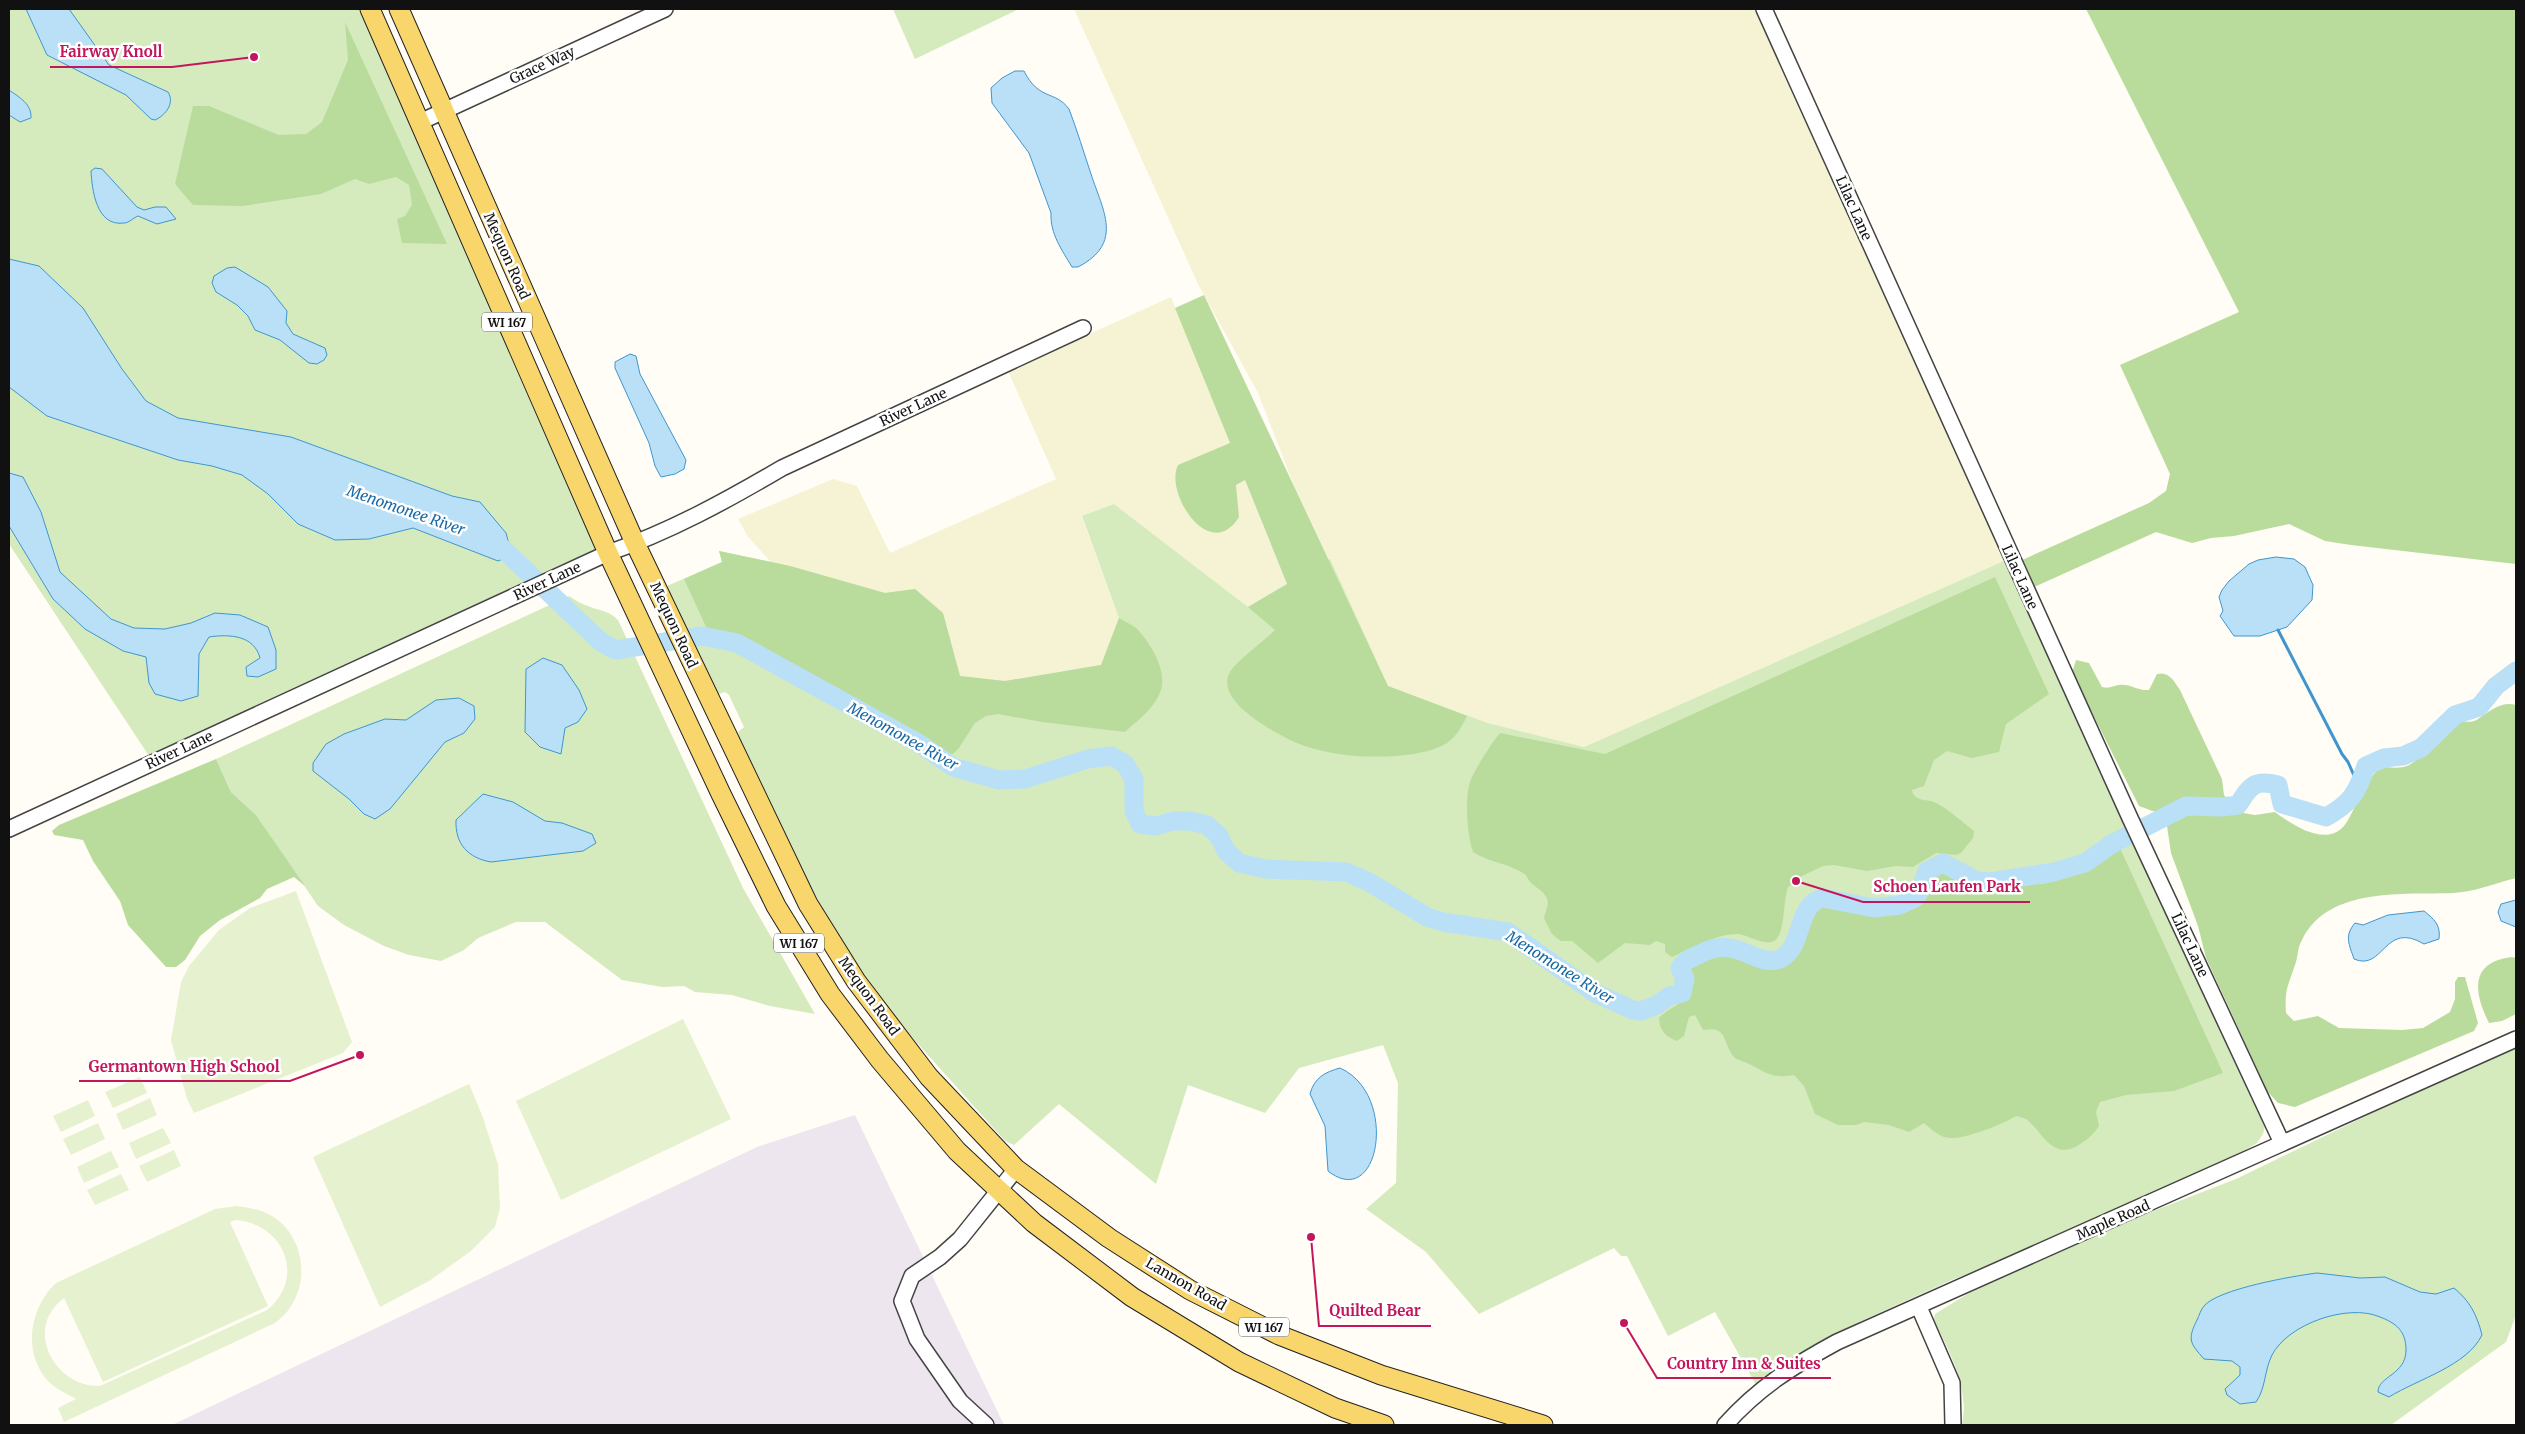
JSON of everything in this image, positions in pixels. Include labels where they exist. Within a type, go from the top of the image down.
[{"type":"main road","name":"Mequon Road","points":[[370,9],[608,553],[776,906],[830,994],[880,1060],[957,1151],[1000,1191]]},
{"type":"main road","name":"Mequon Road","points":[[399,9],[635,543],[808,904],[856,981],[930,1077],[1016,1169]]},
{"type":"main road","points":[[522,355],[546,344]]},
{"type":"main road","name":"Lannon Road","points":[[1016,1169],[1109,1238],[1190,1290],[1279,1335],[1381,1374],[1543,1425]]},
{"type":"main road","name":"WI 167","points":[[1000,1191],[1034,1223],[1132,1297],[1214,1347],[1239,1362],[1335,1408],[1384,1425]]},
{"type":"street","name":"Grace Way","points":[[420,122],[665,9]]},
{"type":"street","name":"Lilac Lane","points":[[1764,9],[2130,818],[2282,1143]]},
{"type":"street","name":"River Lane","points":[[9,829],[529,589],[608,553],[635,543],[740,493],[782,468],[1083,328]]},
{"type":"street","name":"Maple Road","points":[[1725,1425],[1740,1408],[1784,1372],[1837,1342],[2516,1039]]},
{"type":"street","points":[[986,1425],[960,1401],[917,1339],[902,1301],[912,1276],[940,1257],[960,1239],[1016,1169]]},
{"type":"street","points":[[1918,1307],[1952,1383],[1954,1425]]},
{"type":"shaded area","points":[[1074,9],[1756,9],[2006,560],[1584,747],[1488,723],[1388,686],[1295,488],[1258,393],[1198,284]]},
{"type":"shaded area","points":[[1171,297],[1287,584],[1248,607],[1114,504],[1082,517],[1119,618],[1101,665],[1005,681],[960,676],[943,613],[915,589],[885,593],[772,563],[748,537],[738,519],[833,479],[857,486],[890,553],[1056,479],[1008,371]]},
{"type":"shaded area","points":[[855,1115],[1004,1425],[172,1425],[757,1147]]},
{"type":"green space","points":[[9,9],[362,9],[608,553],[153,762],[9,544]]},
{"type":"green space","points":[[893,9],[1019,9],[915,59]]},
{"type":"green space","points":[[2086,9],[2516,9],[2516,564],[2325,541],[2289,524],[2192,543],[2156,532],[2032,588],[2020,561],[2149,503],[2166,491],[2170,474],[2120,365],[2239,312]]},
{"type":"green space","points":[[345,22],[447,244],[402,243],[397,219],[405,216],[412,205],[409,185],[396,177],[369,184],[355,179],[321,194],[243,206],[193,205],[175,184],[193,106],[209,106],[279,135],[306,134],[322,122],[348,60]]},
{"type":"green space","points":[[1204,295],[1388,686],[1467,716],[1456,734],[1447,743],[1425,752],[1398,756],[1357,756],[1321,750],[1297,743],[1263,724],[1238,705],[1230,694],[1227,683],[1230,672],[1238,662],[1275,630],[1248,607],[1287,584],[1245,480],[1236,485],[1239,517],[1227,529],[1215,533],[1203,529],[1192,519],[1178,492],[1175,477],[1178,465],[1230,443],[1175,308]]},
{"type":"green space","points":[[1114,504],[1248,607],[1330,559],[1388,686],[1488,723],[1584,747],[2006,560],[2262,1119],[2265,1126],[2263,1134],[2257,1143],[2207,1173],[2030,1252],[1954,1279],[1861,1321],[1787,1363],[1756,1385],[1715,1312],[1668,1336],[1627,1256],[1621,1256],[1614,1248],[1479,1314],[1426,1252],[1366,1209],[1396,1183],[1398,1083],[1383,1045],[1299,1068],[1265,1113],[1188,1085],[1156,1184],[1059,1104],[1014,1145],[1005,1141],[893,1016],[844,946],[800,868],[742,747],[738,732],[744,727],[729,695],[725,692],[718,694],[667,586],[722,562],[719,551],[790,566],[885,593],[915,589],[943,613],[960,676],[1005,681],[1101,665],[1119,618],[1082,516]]},
{"type":"green space","points":[[719,551],[790,566],[885,593],[915,589],[943,613],[960,676],[1005,681],[1101,665],[1119,618],[1136,628],[1153,650],[1161,669],[1162,687],[1152,706],[1125,732],[1042,722],[998,714],[986,716],[975,723],[953,754],[941,753],[928,747],[897,722],[862,708],[840,689],[793,667],[734,635],[720,630],[708,631],[684,579],[722,562]]},
{"type":"green space","points":[[1995,577],[2049,694],[2006,724],[1999,752],[1972,758],[1947,751],[1934,760],[1924,786],[1912,790],[1913,794],[1919,799],[1938,804],[1974,831],[1973,838],[1961,853],[1956,855],[1936,853],[1913,867],[1896,866],[1867,871],[1834,865],[1823,866],[1802,876],[1788,887],[1780,932],[1774,941],[1759,941],[1738,934],[1721,936],[1672,957],[1665,952],[1665,944],[1656,941],[1650,945],[1625,943],[1598,963],[1572,941],[1561,941],[1552,934],[1544,918],[1548,904],[1547,898],[1531,883],[1526,875],[1473,852],[1467,816],[1469,787],[1480,762],[1500,733],[1605,754]]},
{"type":"green space","points":[[569,596],[583,604],[607,612],[618,620],[743,888],[815,1014],[770,1006],[732,995],[695,992],[684,986],[662,987],[622,980],[545,922],[516,922],[478,938],[464,950],[441,961],[409,955],[384,946],[344,925],[318,906],[256,815],[231,792],[216,759]]},
{"type":"green space","points":[[2076,660],[2089,663],[2102,687],[2105,688],[2123,685],[2149,690],[2157,674],[2168,675],[2180,690],[2222,779],[2224,795],[2237,812],[2255,815],[2275,812],[2302,829],[2322,835],[2332,834],[2341,829],[2348,820],[2366,786],[2380,767],[2397,768],[2407,766],[2420,757],[2450,726],[2459,722],[2476,720],[2491,710],[2505,704],[2516,705],[2516,878],[2461,892],[2369,897],[2349,902],[2330,910],[2314,923],[2301,942],[2286,992],[2286,1013],[2294,1021],[2318,1016],[2339,1028],[2402,1030],[2423,1028],[2450,1012],[2455,999],[2455,982],[2458,977],[2465,977],[2478,1023],[2474,1031],[2295,1107],[2278,1103],[2268,1092],[2206,958],[2198,926],[2171,853],[2167,826],[2158,813],[2139,806],[2072,673]]},
{"type":"green space","points":[[216,759],[231,792],[256,815],[305,886],[294,877],[267,889],[260,898],[220,920],[200,936],[185,960],[176,967],[166,967],[128,925],[120,901],[93,861],[83,840],[54,835],[52,831],[59,825]]},
{"type":"green space","points":[[2119,846],[2223,1073],[2174,1091],[2126,1095],[2100,1102],[2096,1112],[2099,1126],[2089,1138],[2077,1146],[2068,1149],[2054,1147],[2027,1120],[2016,1116],[1984,1130],[1957,1138],[1950,1138],[1936,1133],[1924,1123],[1909,1132],[1889,1125],[1864,1122],[1856,1125],[1838,1125],[1815,1114],[1804,1086],[1794,1075],[1774,1075],[1736,1058],[1733,1056],[1721,1033],[1711,1029],[1703,1030],[1695,1015],[1689,1017],[1684,1036],[1677,1041],[1666,1035],[1660,1026],[1659,1018],[1682,1001],[1688,992],[1689,983],[1686,966],[1722,953],[1769,967],[1784,965],[1798,952],[1812,915],[1825,902],[1859,914],[1902,911],[1921,902],[1927,896],[1932,874],[1938,869],[1947,871],[1959,884],[1971,890],[2016,884],[2043,884],[2084,871],[2097,864]]},
{"type":"green space","points":[[296,891],[352,1042],[343,1053],[194,1113],[187,1099],[171,1040],[181,982],[189,966],[219,930],[250,908]]},
{"type":"green space","points":[[2516,958],[2516,1014],[2502,1021],[2489,1023],[2480,1000],[2479,980],[2482,972],[2488,965],[2498,960]]},
{"type":"green space","points":[[683,1019],[731,1119],[561,1200],[516,1101]]},
{"type":"green space","points":[[2516,1047],[2516,1315],[2506,1342],[2391,1425],[1962,1425],[1964,1411],[1961,1383],[1952,1357],[1934,1319],[1935,1314],[1990,1280],[2125,1222],[2236,1179],[2424,1088]]},
{"type":"green space","points":[[140,1077],[147,1093],[113,1108],[105,1092]]},
{"type":"green space","points":[[469,1084],[482,1115],[498,1164],[500,1208],[495,1227],[471,1251],[429,1281],[380,1307],[313,1157]]},
{"type":"green space","points":[[150,1098],[157,1115],[123,1130],[116,1114]]},
{"type":"green space","points":[[88,1100],[95,1116],[61,1132],[53,1116]]},
{"type":"green space","points":[[98,1123],[105,1139],[71,1155],[63,1139]]},
{"type":"green space","points":[[163,1128],[171,1143],[136,1159],[129,1143]]},
{"type":"green space","points":[[174,1150],[181,1166],[147,1182],[139,1166]]},
{"type":"green space","points":[[111,1151],[119,1167],[84,1183],[77,1167]]},
{"type":"green space","points":[[121,1174],[129,1190],[95,1205],[87,1190]]},
{"type":"green space","points":[[237,1206],[258,1210],[281,1222],[289,1232],[296,1243],[300,1256],[301,1282],[289,1309],[275,1323],[64,1422],[58,1408],[76,1399],[49,1382],[40,1371],[32,1345],[32,1331],[35,1318],[47,1293],[56,1283],[215,1209]],"holes":[[[236,1220],[253,1224],[267,1231],[278,1242],[284,1255],[287,1269],[286,1283],[279,1297],[267,1310],[100,1386],[84,1384],[69,1377],[58,1367],[49,1354],[45,1339],[46,1325],[52,1310],[64,1298],[103,1382],[268,1306],[230,1222]]]},
{"type":"water","points":[[26,9],[69,9],[109,65],[168,92],[170,104],[166,112],[155,120],[151,119],[126,95],[47,55]]},
{"type":"water","points":[[1015,71],[1024,71],[1035,87],[1058,99],[1069,109],[1104,213],[1105,237],[1101,248],[1092,258],[1078,267],[1072,267],[1057,242],[1052,228],[1051,213],[1029,153],[992,103],[991,88],[1002,78]]},
{"type":"water","points":[[9,90],[21,98],[27,105],[31,118],[20,122],[9,115]]},
{"type":"water","points":[[95,168],[102,169],[137,207],[144,210],[166,207],[176,219],[157,224],[138,216],[124,223],[115,223],[107,219],[97,205],[94,196],[91,171]]},
{"type":"water","points":[[9,259],[39,266],[83,308],[122,369],[146,401],[178,418],[291,437],[452,496],[480,502],[506,533],[512,555],[498,561],[413,528],[369,539],[335,540],[298,524],[268,494],[242,475],[212,466],[178,460],[47,416],[9,387]]},
{"type":"water","points":[[235,267],[268,287],[287,311],[286,323],[293,334],[325,348],[327,355],[324,360],[317,364],[309,363],[280,340],[255,330],[248,316],[237,305],[216,292],[212,283],[214,276],[227,268]]},
{"type":"water","points":[[630,354],[636,356],[640,374],[686,460],[684,469],[675,474],[661,477],[655,466],[649,443],[615,368],[615,362]]},
{"type":"water","points":[[9,473],[23,477],[41,512],[60,572],[111,619],[134,628],[165,629],[191,623],[215,613],[240,615],[268,627],[276,650],[276,669],[258,677],[247,676],[246,667],[260,658],[257,650],[246,640],[240,638],[232,636],[209,637],[199,654],[198,696],[181,701],[155,694],[149,683],[146,657],[123,651],[85,629],[53,599],[9,526]]},
{"type":"water","points":[[2276,557],[2294,559],[2305,567],[2313,585],[2312,600],[2287,627],[2260,636],[2234,636],[2220,616],[2223,611],[2219,597],[2222,590],[2229,581],[2249,564],[2258,560]]},
{"type":"water","points":[[543,658],[562,665],[579,690],[587,709],[578,722],[565,728],[561,754],[540,747],[525,732],[526,669]]},
{"type":"water","points":[[459,698],[474,706],[475,719],[464,733],[445,742],[390,809],[375,819],[364,814],[349,799],[313,771],[313,763],[326,744],[344,734],[385,719],[406,720],[436,700]]},
{"type":"water","points":[[483,794],[513,802],[545,821],[562,823],[592,834],[596,843],[583,851],[491,862],[476,857],[464,848],[461,843],[456,829],[456,820]]},
{"type":"water","points":[[2516,900],[2516,927],[2501,921],[2498,912],[2501,904]]},
{"type":"water","points":[[2424,911],[2436,923],[2439,930],[2439,939],[2424,944],[2411,938],[2400,938],[2392,942],[2372,959],[2364,961],[2354,959],[2349,944],[2349,936],[2355,923],[2363,925],[2388,915]]},
{"type":"water","points":[[1340,1068],[1359,1082],[1370,1101],[1376,1123],[1376,1145],[1370,1163],[1360,1176],[1346,1179],[1328,1171],[1325,1126],[1310,1094],[1314,1084],[1321,1076]]},
{"type":"water","points":[[2317,1273],[2360,1278],[2385,1277],[2420,1292],[2436,1294],[2454,1288],[2472,1309],[2482,1335],[2475,1346],[2454,1363],[2389,1397],[2378,1392],[2382,1382],[2402,1365],[2405,1358],[2406,1343],[2399,1329],[2386,1319],[2367,1313],[2336,1315],[2320,1319],[2291,1334],[2280,1344],[2269,1361],[2262,1391],[2256,1402],[2240,1404],[2227,1395],[2225,1389],[2240,1375],[2240,1367],[2232,1361],[2204,1359],[2193,1345],[2192,1332],[2202,1309],[2212,1300],[2224,1294],[2274,1280]]},
{"type":"waterway","name":"Menomonee River","points":[[489,541],[500,546],[601,642],[616,650],[702,636],[737,643],[920,744],[953,767],[999,780],[1025,779],[1088,759],[1111,756],[1125,764],[1134,779],[1134,811],[1140,824],[1156,826],[1173,821],[1190,821],[1207,825],[1219,836],[1226,851],[1239,863],[1266,869],[1346,872],[1369,882],[1427,917],[1443,922],[1508,932],[1595,993],[1633,1010],[1641,1011],[1657,1005],[1669,996],[1682,993],[1685,979],[1680,968],[1685,962],[1702,953],[1715,948],[1726,948],[1736,949],[1771,961],[1780,959],[1793,946],[1808,908],[1814,902],[1823,898],[1874,908],[1900,905],[1915,898],[1920,891],[1927,871],[1943,863],[1977,881],[1989,882],[2054,872],[2085,863],[2110,845],[2186,806],[2222,807],[2238,805],[2250,789],[2263,783],[2278,785],[2282,804],[2326,817],[2342,807],[2352,796],[2366,766],[2384,758],[2403,756],[2421,748],[2455,715],[2479,707],[2496,686],[2516,671]]},
{"type":"waterway","points":[[2278,630],[2342,754],[2348,762],[2359,787]]},
{"type":"place","name":"Fairway Knoll","points":[[254,57]]},
{"type":"place","name":"Schoen Laufen Park","points":[[1796,881]]},
{"type":"place","name":"Germantown High School","points":[[360,1055]]},
{"type":"place","name":"Quilted Bear","points":[[1311,1237]]},
{"type":"place","name":"Country Inn & Suites","points":[[1624,1323]]}]
